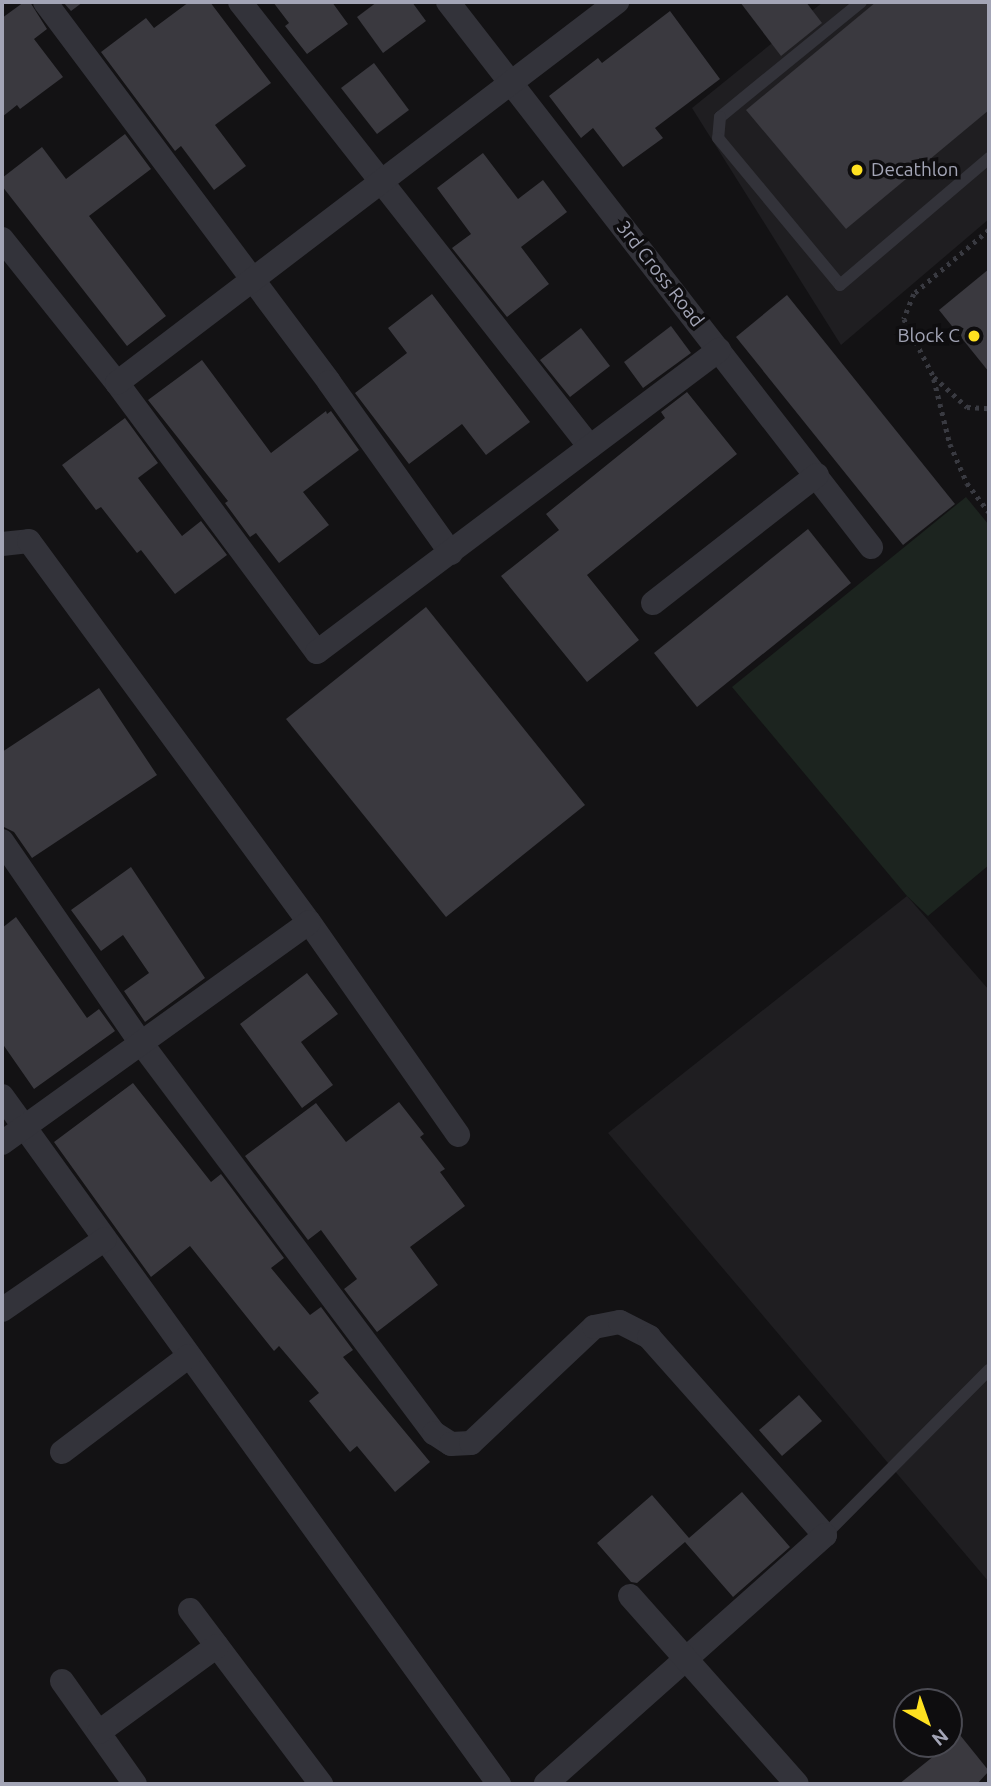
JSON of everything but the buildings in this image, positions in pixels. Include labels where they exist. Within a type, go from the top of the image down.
[{"type":"street","points":[[45,2],[253,280],[451,553]]},
{"type":"street","points":[[240,2],[590,447]]},
{"type":"street","name":"3rd Cross Road","points":[[449,2],[871,547]]},
{"type":"street","points":[[117,383],[617,2]]},
{"type":"street","points":[[2,239],[117,383],[317,652],[719,350]]},
{"type":"street","points":[[653,603],[817,475]]},
{"type":"street","points":[[2,544],[29,541],[309,922],[458,1135]]},
{"type":"street","points":[[2,841],[141,1043],[434,1433],[450,1444],[471,1443],[594,1327],[620,1322],[649,1337],[825,1535],[546,1784]]},
{"type":"street","points":[[2,1143],[309,922]]},
{"type":"street","points":[[2,1096],[499,1784]]},
{"type":"street","points":[[2,1310],[105,1239]]},
{"type":"street","points":[[62,1452],[189,1356]]},
{"type":"street","points":[[630,1596],[797,1784]]},
{"type":"street","points":[[190,1610],[321,1784]]},
{"type":"street","points":[[99,1732],[218,1646]]},
{"type":"street","points":[[62,1681],[135,1784]]},
{"type":"lane","points":[[861,2],[720,117],[718,138],[840,285],[989,158]]},
{"type":"lane","points":[[825,1535],[989,1370]]},
{"type":"path","points":[[989,230],[914,294],[904,319],[934,377],[967,407],[989,408]]},
{"type":"path","points":[[934,377],[936,396],[950,444],[967,483],[989,512]]},
{"type":"shaded area","points":[[823,2],[989,2],[989,219],[841,345],[692,108]]},
{"type":"shaded area","points":[[966,497],[989,525],[989,865],[928,916],[907,896],[732,687]]},
{"type":"shaded area","points":[[907,896],[989,990],[989,1582],[608,1133]]},
{"type":"place","name":"Decathlon","points":[[857,170]]},
{"type":"place","name":"Block C","points":[[974,336]]}]
